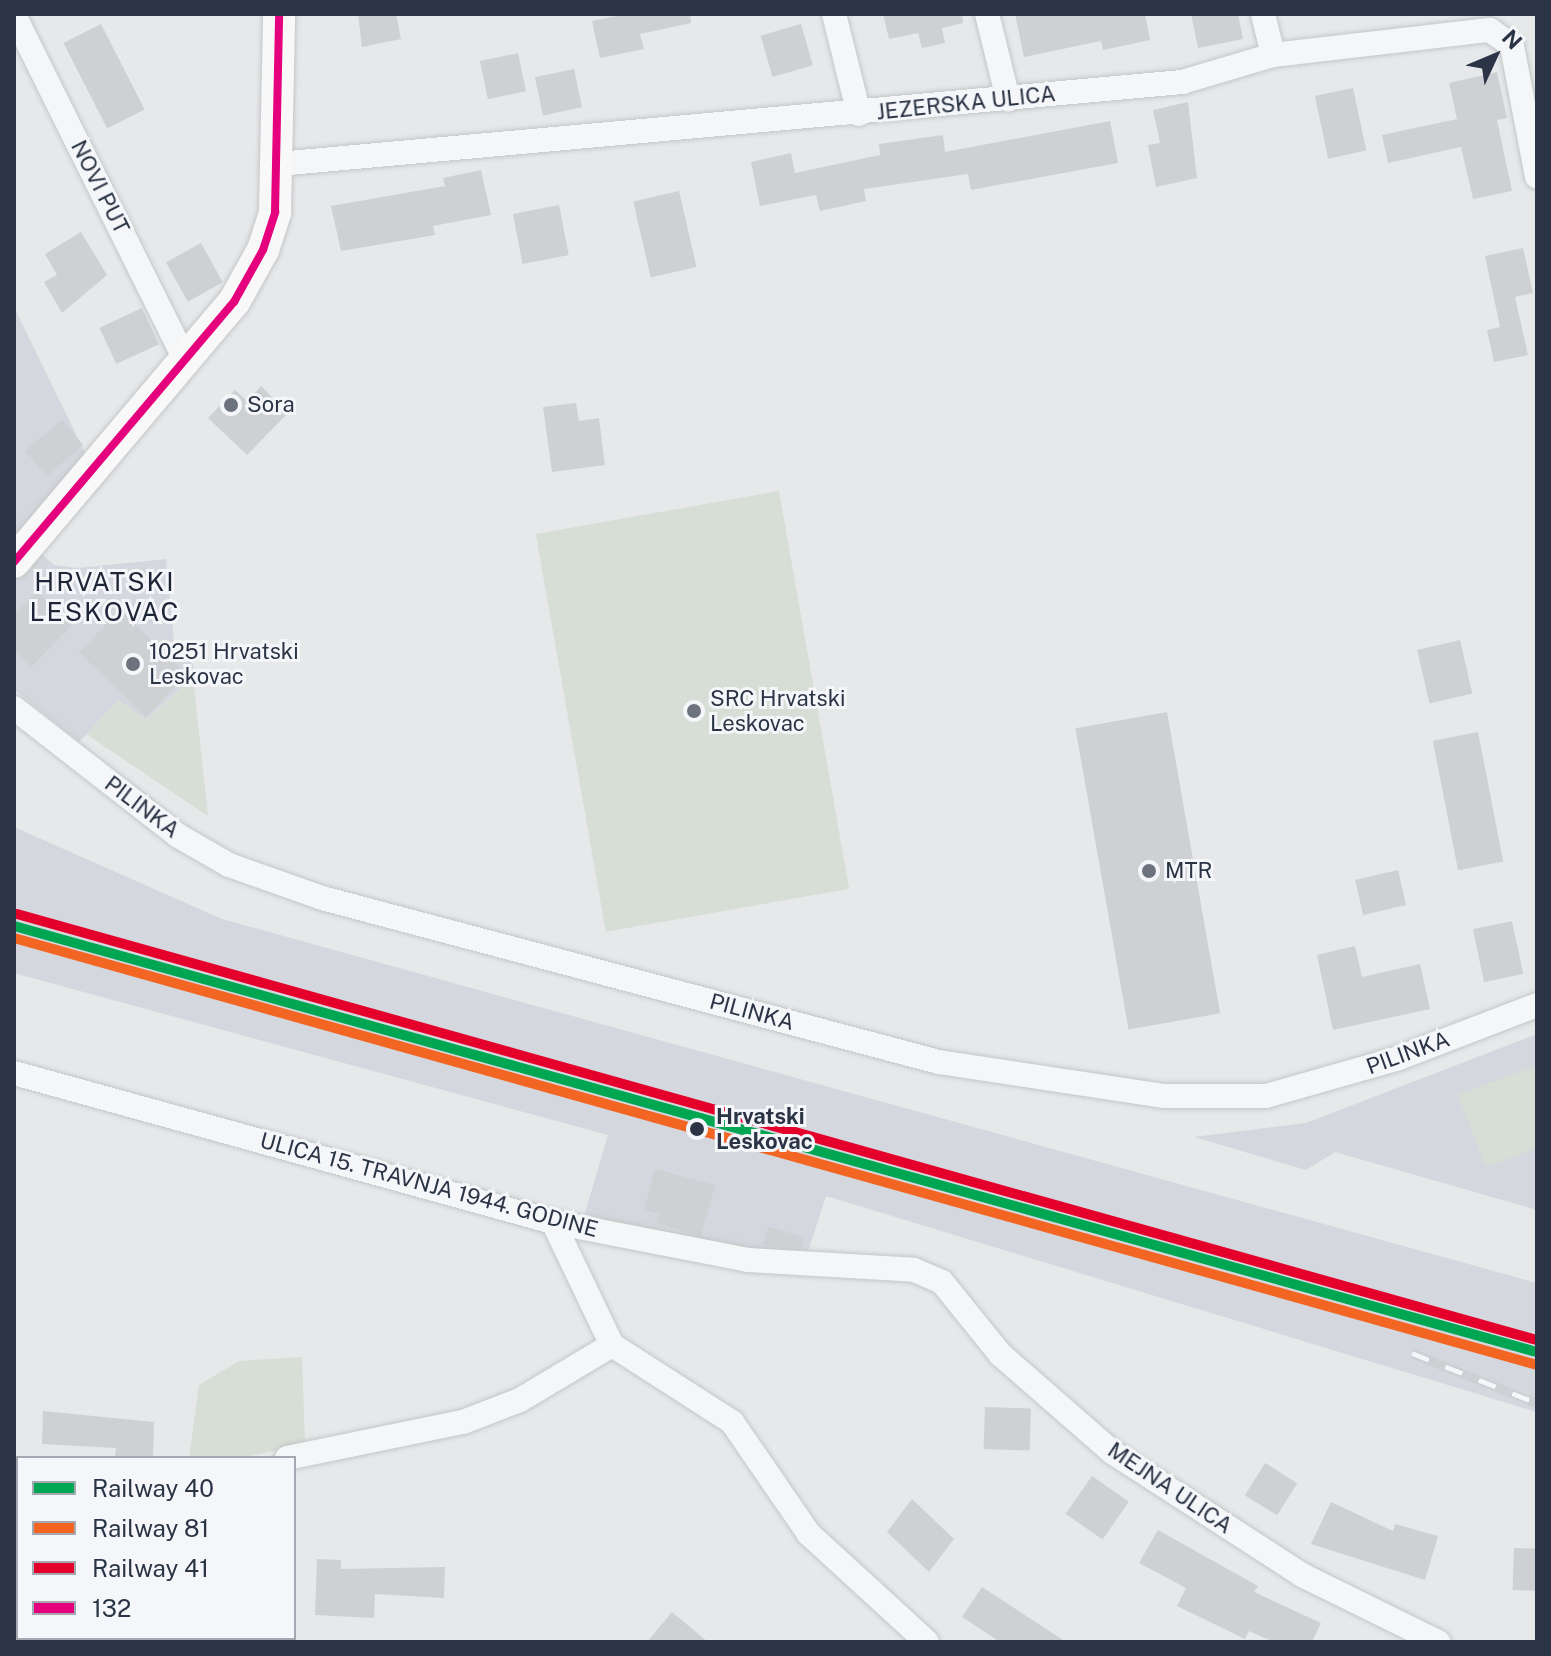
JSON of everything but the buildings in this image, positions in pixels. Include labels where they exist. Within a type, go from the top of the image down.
[{"type":"main road","points":[[14,562],[234,302],[263,250],[278,164],[279,14]]},
{"type":"street","points":[[834,14],[859,114]]},
{"type":"street","points":[[987,14],[1008,99]]},
{"type":"street","points":[[1263,14],[1273,55]]},
{"type":"street","name":"NOVI PUT","points":[[14,15],[185,360]]},
{"type":"street","name":"JEZERSKA ULICA","points":[[278,164],[859,114],[1182,82],[1273,55],[1490,30],[1512,46],[1537,177]]},
{"type":"street","name":"PILINKA","points":[[14,708],[177,835],[229,865],[322,898],[939,1062],[1164,1096],[1266,1096],[1399,1058],[1537,1005]]},
{"type":"street","name":"ULICA 15. TRAVNJA 1944. GODINE","points":[[14,1073],[553,1222],[748,1260],[879,1265],[942,1282]]},
{"type":"street","points":[[553,1222],[612,1345],[643,1372],[732,1422],[809,1534],[927,1642]]},
{"type":"street","name":"MEJNA ULICA","points":[[942,1282],[1001,1355],[1112,1452],[1302,1575],[1438,1642]]},
{"type":"street","points":[[296,1456],[463,1422],[520,1400],[612,1345]]},
{"type":"shaded area","points":[[14,307],[88,459],[14,544]]},
{"type":"shaded area","name":"SRC Hrvatski Leskovac","points":[[779,491],[849,889],[606,932],[536,534]]},
{"type":"shaded area","points":[[37,550],[54,565],[77,568],[166,559],[174,641],[193,665],[193,677],[146,720],[119,701],[79,742],[14,689],[14,577]]},
{"type":"shaded area","points":[[193,677],[208,816],[86,734],[119,700],[147,720]]},
{"type":"shaded area","points":[[14,827],[222,919],[1537,1283],[1537,1412],[826,1196],[805,1261],[583,1220],[608,1135],[14,973]]},
{"type":"shaded area","points":[[1537,1034],[1537,1210],[1335,1152],[1306,1170],[1194,1137],[1306,1123]]},
{"type":"shaded area","points":[[1537,1065],[1537,1148],[1486,1167],[1458,1095]]},
{"type":"shaded area","points":[[302,1357],[305,1444],[249,1456],[189,1456],[199,1385],[239,1361]]},
{"type":"railway","points":[[1412,1353],[1537,1403]]},
{"type":"rail line","name":"41","points":[[17,914],[1537,1340]]},
{"type":"rail line","name":"40","points":[[14,926],[1537,1352]]},
{"type":"rail line","name":"81","points":[[14,938],[1534,1364]]},
{"type":"transit line","name":"132","points":[[14,562],[234,302],[263,250],[275,212],[279,14]]},
{"type":"place","name":"Sora","points":[[231,405]]},
{"type":"place","name":"10251 Hrvatski Leskovac","points":[[133,664]]},
{"type":"place","name":"SRC Hrvatski Leskovac","points":[[694,711]]},
{"type":"place","name":"MTR","points":[[1149,871]]},
{"type":"place","name":"Hrvatski Leskovac","points":[[697,1129]]},
{"type":"district","name":"HRVATSKI LESKOVAC","points":[[105,597]]}]
